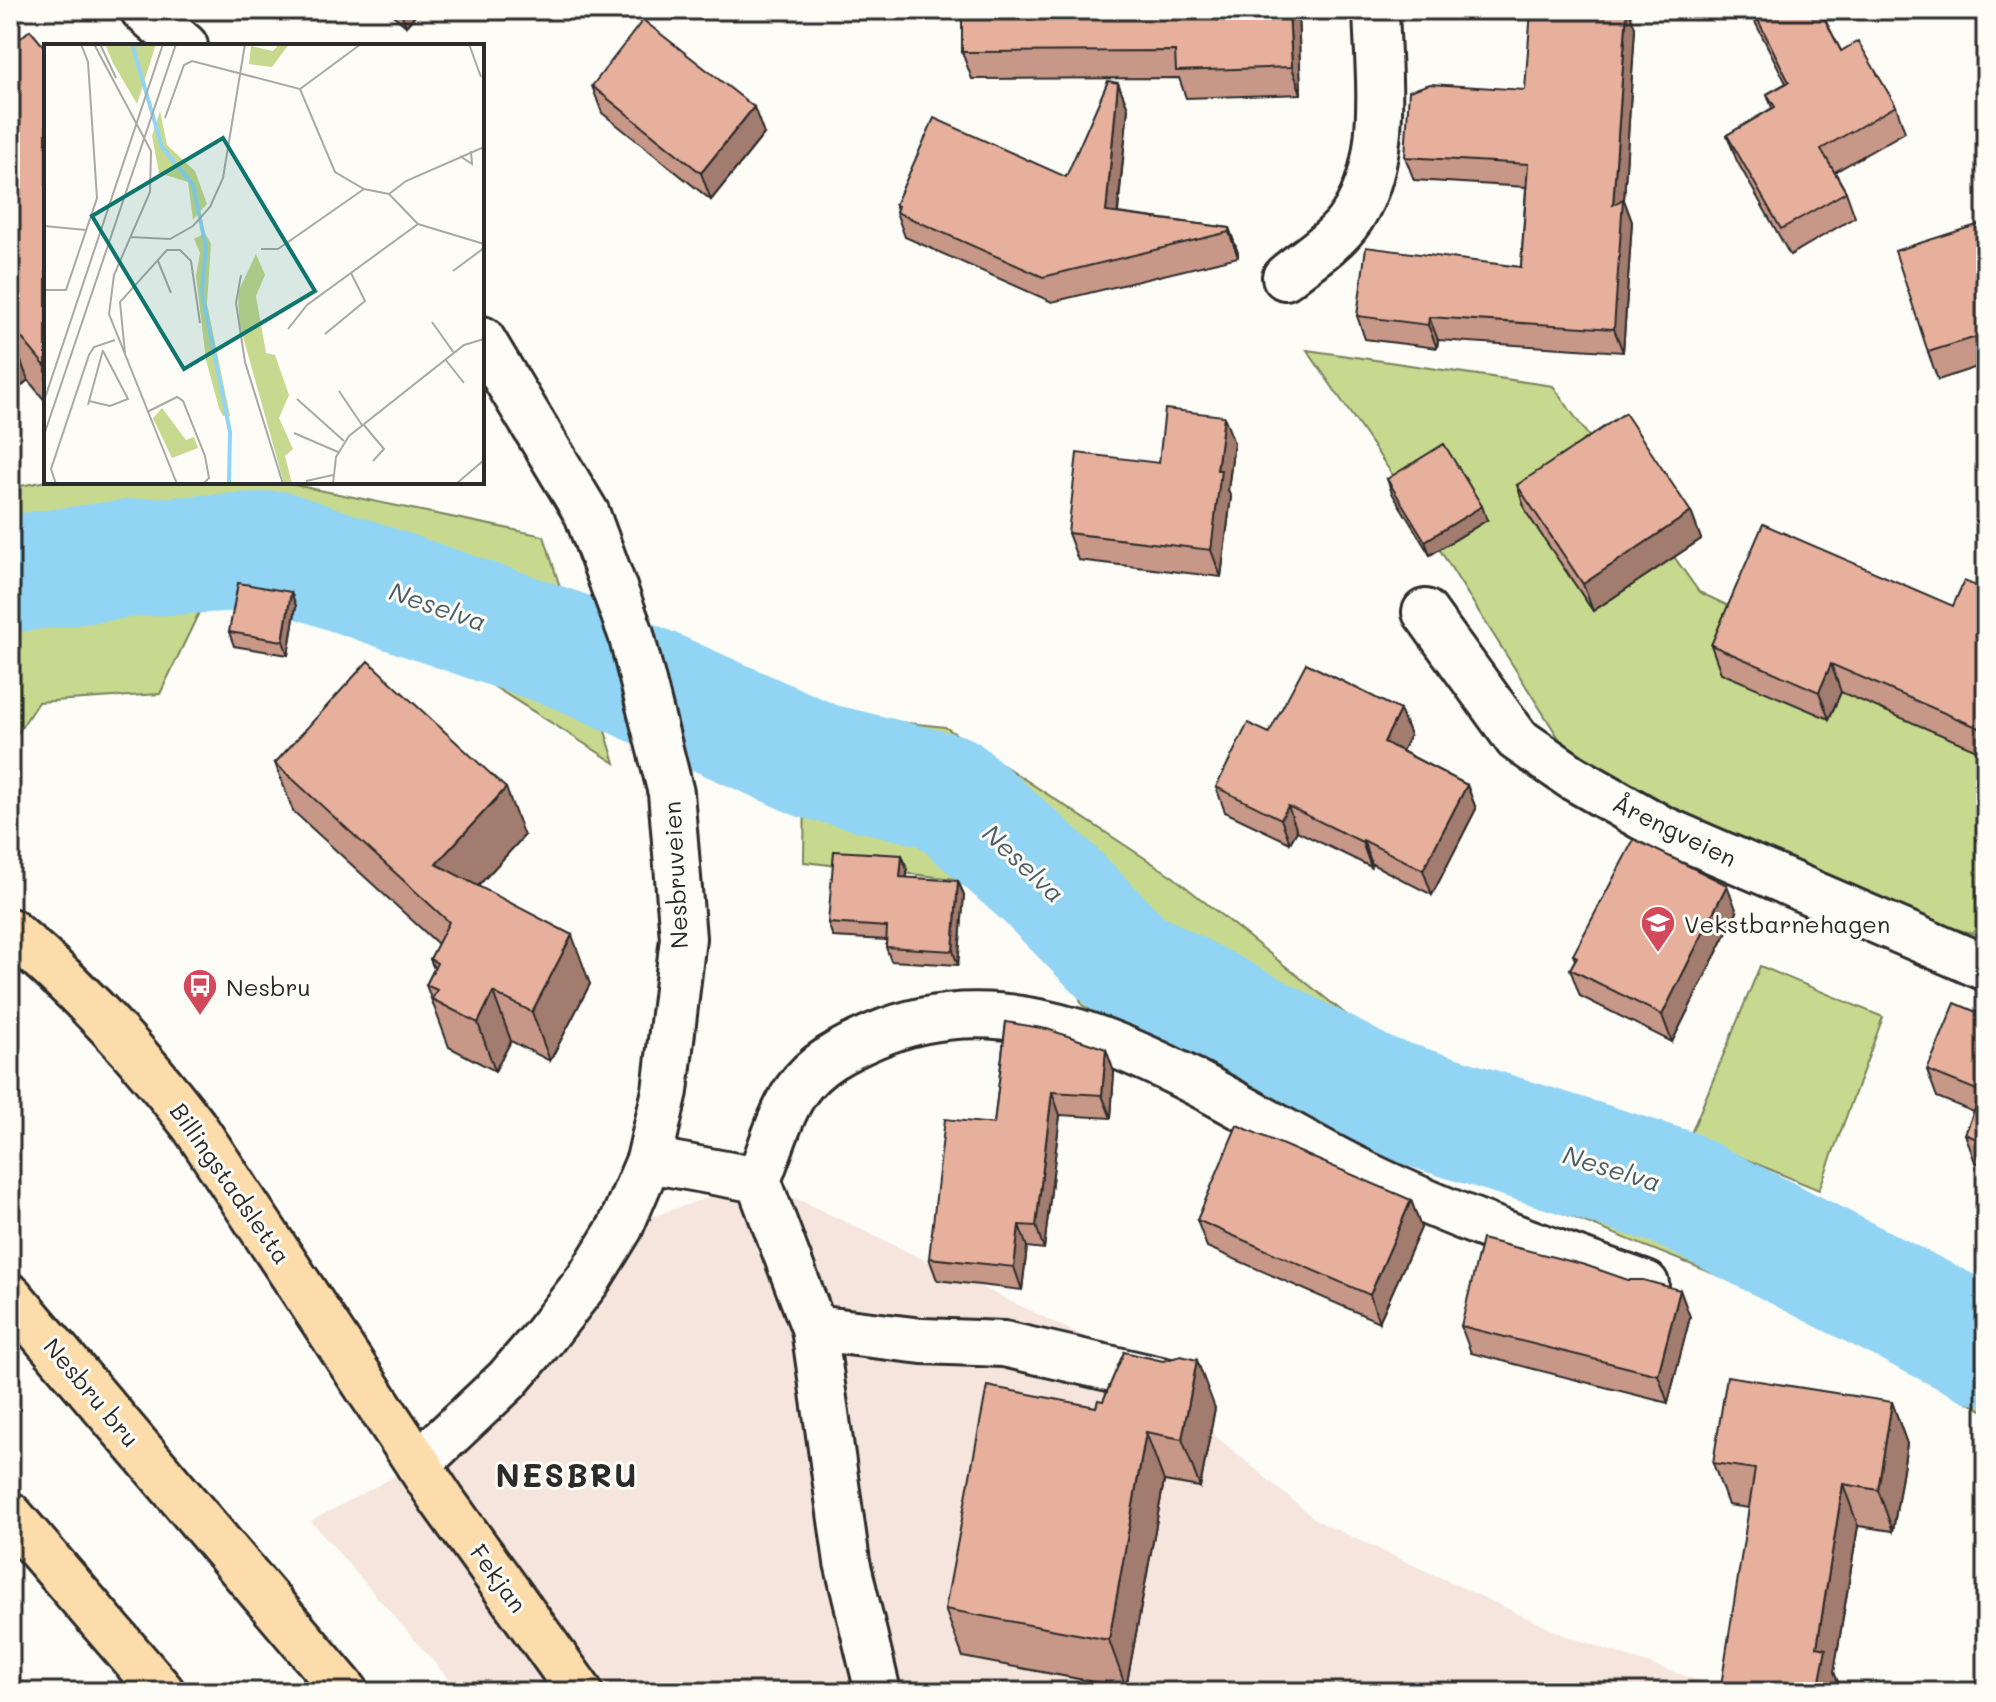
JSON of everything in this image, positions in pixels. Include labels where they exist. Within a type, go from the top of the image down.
[{"type":"main road","name":"Billingstadsletta","points":[[10,931],[97,1011],[185,1115],[259,1221],[418,1464]]},
{"type":"main road","name":"Nesbru bru","points":[[10,1296],[346,1692]]},
{"type":"main road","name":"Fekjan","points":[[418,1464],[580,1692]]},
{"type":"main road","points":[[10,1515],[162,1692]]},
{"type":"street","points":[[143,10],[183,44]]},
{"type":"street","points":[[1285,277],[1346,225],[1371,175],[1379,106],[1376,10]]},
{"type":"street","name":"Nesbruveien","points":[[418,1464],[507,1380],[543,1338],[588,1280],[620,1228],[649,1160],[665,1091],[683,938],[671,793],[631,634],[587,514],[484,342]]},
{"type":"street","name":"Årengveien","points":[[1425,612],[1517,739],[1572,777],[1661,828],[1986,968]]},
{"type":"street","points":[[878,1692],[847,1562],[814,1328],[758,1180],[796,1091],[834,1053],[905,1023],[1002,1014],[1116,1044],[1355,1169],[1485,1227],[1646,1284]]},
{"type":"street","points":[[649,1160],[758,1180]]},
{"type":"street","points":[[814,1328],[922,1341],[1004,1344],[1185,1385]]},
{"type":"shaded area","points":[[758,1180],[1114,1351],[1316,1520],[1564,1635],[1733,1692],[460,1692],[311,1521],[418,1464],[620,1228]]},
{"type":"green space","points":[[1307,350],[1553,386],[1699,592],[1910,692],[1986,715],[1986,937],[1865,905],[1661,819],[1560,740],[1388,468]]},
{"type":"green space","points":[[44,481],[44,484],[290,484],[544,536],[615,763],[444,655],[288,587],[213,583],[160,694],[38,702],[10,745],[10,488]]},
{"type":"green space","points":[[806,712],[945,727],[1172,876],[1387,1047],[1502,1103],[1693,1151],[1986,1300],[1986,1412],[1772,1297],[1168,1055],[1082,1005],[1070,971],[1022,931],[973,881],[804,862]]},
{"type":"green space","points":[[1760,966],[1883,1017],[1819,1190],[1690,1136]]},
{"type":"building","points":[[962,10],[1289,10],[1292,67],[1176,71],[1175,51],[962,52]]},
{"type":"building","points":[[1531,10],[1627,10],[1613,205],[1623,199],[1614,329],[1429,317],[1428,325],[1357,316],[1366,247],[1521,267],[1528,164],[1405,157],[1409,91],[1430,84],[1525,90]]},
{"type":"building","points":[[1753,10],[1820,10],[1841,51],[1858,41],[1896,106],[1821,149],[1846,192],[1781,229],[1727,135],[1775,107],[1767,94],[1789,82]]},
{"type":"building","points":[[643,20],[754,107],[701,173],[592,86]]},
{"type":"building","points":[[30,30],[44,47],[44,365],[10,324],[10,47]]},
{"type":"building","points":[[1108,81],[1118,83],[1106,212],[1229,228],[1229,232],[1043,277],[896,212],[898,206],[895,205],[934,118],[1066,177]]},
{"type":"building","points":[[1986,222],[1986,334],[1928,352],[1895,251]]},
{"type":"building","points":[[1165,409],[1224,416],[1211,550],[1068,533],[1077,453],[1159,463]]},
{"type":"building","points":[[1625,413],[1691,512],[1583,584],[1517,485]]},
{"type":"building","points":[[1444,444],[1482,506],[1425,541],[1387,479]]},
{"type":"building","points":[[1763,524],[1953,606],[1964,581],[1986,590],[1986,731],[1831,664],[1819,692],[1711,645]]},
{"type":"building","points":[[238,583],[291,592],[283,641],[229,632]]},
{"type":"building","points":[[368,661],[506,788],[436,864],[572,935],[532,1012],[493,992],[478,1023],[432,999],[437,990],[426,985],[437,963],[430,959],[449,922],[275,763]]},
{"type":"building","points":[[1306,663],[1400,710],[1384,742],[1467,785],[1423,870],[1288,806],[1281,819],[1216,787],[1248,723],[1269,733]]},
{"type":"building","points":[[1634,839],[1727,885],[1662,1015],[1570,969],[1577,957],[1573,955]]},
{"type":"building","points":[[834,851],[902,855],[900,877],[958,881],[953,951],[886,947],[887,927],[828,923]]},
{"type":"building","points":[[1955,1003],[1986,1016],[1986,1143],[1965,1134],[1982,1092],[1927,1070]]},
{"type":"building","points":[[1006,1022],[1047,1029],[1106,1049],[1102,1095],[1052,1092],[1036,1226],[1019,1225],[1014,1267],[929,1258],[945,1119],[994,1124]]},
{"type":"building","points":[[1237,1125],[1411,1200],[1370,1295],[1197,1220]]},
{"type":"building","points":[[1482,1239],[1585,1265],[1628,1280],[1643,1280],[1680,1290],[1658,1375],[1461,1326]]},
{"type":"building","points":[[1124,1352],[1163,1361],[1181,1356],[1197,1360],[1182,1439],[1146,1432],[1109,1640],[945,1609],[987,1386],[1096,1407],[1098,1400],[1103,1401]]},
{"type":"building","points":[[1727,1376],[1892,1402],[1878,1490],[1843,1484],[1817,1647],[1826,1649],[1818,1692],[1720,1692],[1755,1469],[1713,1463]]},
{"type":"waterway","name":"Neselva","points":[[10,574],[134,558],[277,550],[575,653],[817,761],[946,792],[1044,879],[1128,964],[1368,1092],[1672,1187],[1986,1347]]},
{"type":"place","name":"Vekstbarnehagen","points":[[1658,954]]},
{"type":"place","name":"Nesbru","points":[[200,1017]]},
{"type":"district","name":"NESBRU","points":[[567,1474]]}]
